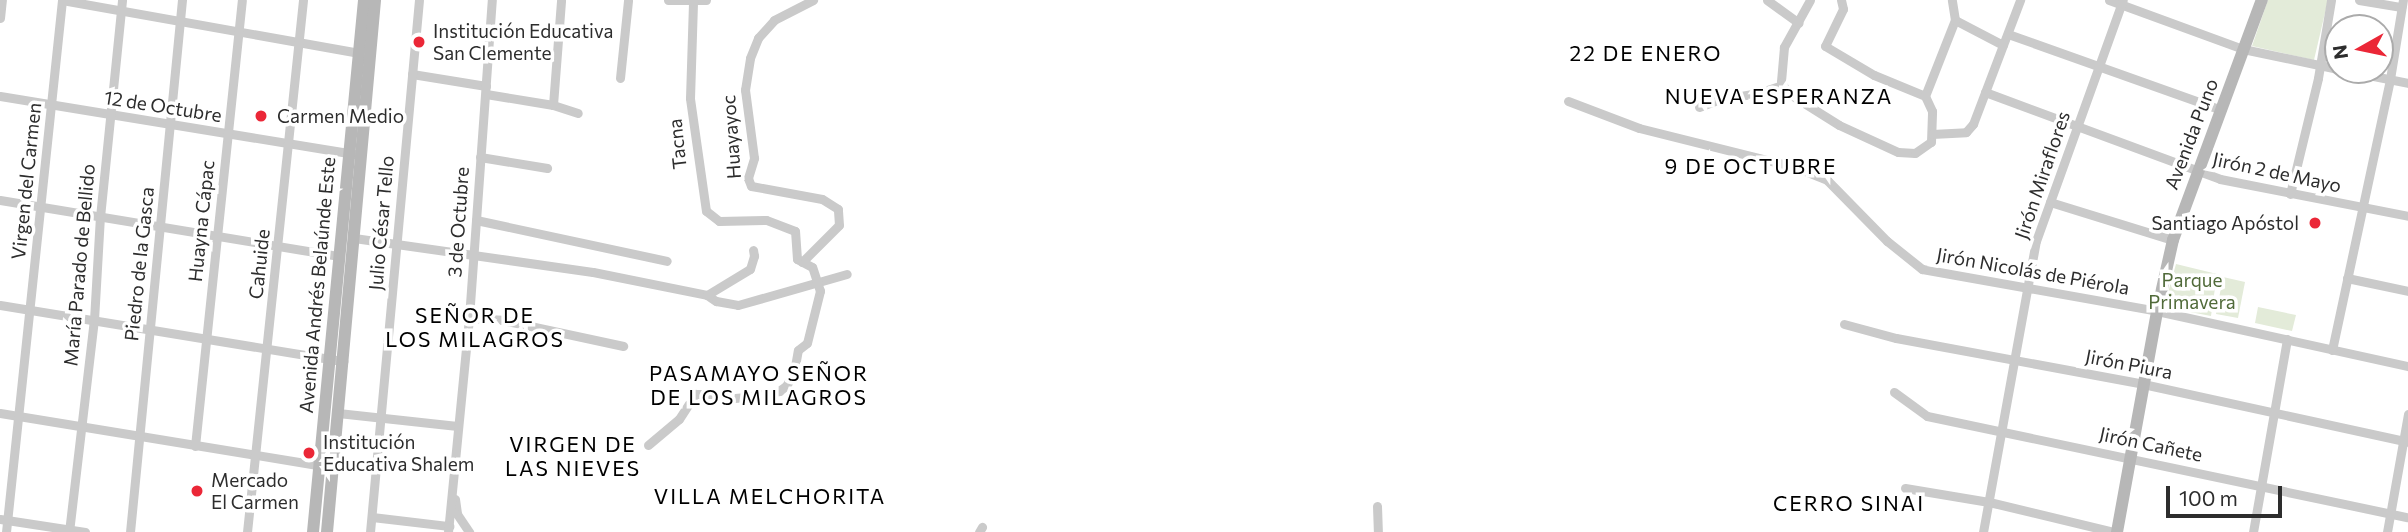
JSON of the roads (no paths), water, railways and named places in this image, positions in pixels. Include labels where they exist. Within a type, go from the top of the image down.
[{"type":"street","points":[[0,18],[2,0]]},
{"type":"street","points":[[62,0],[238,34],[359,53]]},
{"type":"street","name":"Virgen del Carmen","points":[[6,532],[4,520],[21,416],[62,0]]},
{"type":"street","name":"María Parado de Bellido","points":[[69,531],[79,427],[94,320],[100,217],[122,0]]},
{"type":"street","name":"Piedro de la Gasca","points":[[130,532],[183,0]]},
{"type":"street","name":"Huayna Cápac","points":[[195,446],[242,0]]},
{"type":"street","name":"Cahuide","points":[[247,532],[303,0]]},
{"type":"street","name":"Avenida Andrés Belaúnde Este","points":[[327,532],[354,238],[359,53],[364,0]]},
{"type":"street","name":"Avenida Andrés Belaúnde Este","points":[[313,532],[339,256],[375,0]]},
{"type":"street","name":"Julio César Tello","points":[[370,532],[419,0]]},
{"type":"street","name":"3 de Octubre","points":[[449,529],[469,318],[492,0]]},
{"type":"street","points":[[553,105],[561,0]]},
{"type":"street","points":[[620,78],[628,0]]},
{"type":"street","points":[[668,0],[706,0]]},
{"type":"street","name":"Huayayoc","points":[[802,262],[839,225],[838,209],[822,199],[751,186],[748,178],[754,158],[745,90],[750,58],[758,38],[774,20],[813,0]]},
{"type":"street","points":[[1767,0],[1799,23]]},
{"type":"street","points":[[1785,89],[1784,47],[1810,0]]},
{"type":"street","points":[[1841,0],[1843,9],[1825,46],[1874,75],[1926,96]]},
{"type":"street","points":[[1699,107],[1717,100],[1785,89],[1839,125],[1898,152],[1915,153],[1927,148],[1932,134],[1931,111],[1926,96],[1955,20],[1952,0]]},
{"type":"street","points":[[1932,134],[1966,132],[1973,124],[2020,0]]},
{"type":"street","points":[[2109,0],[2122,2],[2243,49],[2324,66]]},
{"type":"street","name":"Avenida Puno","points":[[2115,532],[2173,240],[2262,0]]},
{"type":"street","points":[[2290,194],[2320,65],[2331,0]]},
{"type":"street","points":[[2359,0],[2402,4],[2394,54]]},
{"type":"street","name":"Tacna","points":[[693,1],[690,98],[706,211],[719,221],[766,220],[792,229],[797,235],[796,254],[802,262],[812,267],[818,282]]},
{"type":"street","name":"Jirón Miraflores","points":[[1983,532],[2036,241],[2122,2]]},
{"type":"street","points":[[1955,20],[2003,45]]},
{"type":"street","points":[[2008,34],[2100,64],[2221,110]]},
{"type":"street","points":[[412,74],[578,113]]},
{"type":"street","points":[[2332,350],[2389,84]]},
{"type":"street","name":"Jirón 2 de Mayo","points":[[1985,92],[2197,172],[2290,194],[2408,216]]},
{"type":"street","name":"12 de Octubre","points":[[0,96],[355,155]]},
{"type":"street","name":"Jirón Nicolás de Piérola","points":[[1568,101],[1639,128],[1809,172],[1836,186],[1886,241],[1912,264],[1922,269],[2157,312],[2408,366]]},
{"type":"street","points":[[480,157],[547,168]]},
{"type":"street","points":[[0,200],[339,256]]},
{"type":"street","points":[[2050,202],[2173,240]]},
{"type":"street","points":[[476,219],[667,261]]},
{"type":"street","points":[[354,238],[593,272],[707,295],[738,305],[847,274]]},
{"type":"street","points":[[707,295],[750,269],[753,250]]},
{"type":"street","points":[[2347,278],[2408,290]]},
{"type":"street","points":[[649,445],[679,419],[695,394],[713,394],[724,398],[746,397],[786,386],[794,372],[798,350],[807,343],[820,291],[818,282]]},
{"type":"street","points":[[0,305],[343,361]]},
{"type":"street","points":[[469,318],[502,320],[623,346]]},
{"type":"street","name":"Jirón Piura","points":[[1844,324],[1896,338],[2143,384],[2406,442]]},
{"type":"street","points":[[2253,532],[2287,339]]},
{"type":"street","name":"Jirón Cañete","points":[[1894,392],[1927,416],[2408,517]]},
{"type":"street","points":[[0,413],[319,466]]},
{"type":"street","points":[[338,413],[457,426]]},
{"type":"street","points":[[2387,532],[2406,442],[2408,414]]},
{"type":"street","points":[[453,488],[457,514],[469,532]]},
{"type":"street","points":[[1905,488],[1989,502],[2115,532]]},
{"type":"street","points":[[1377,506],[1378,532]]},
{"type":"street","points":[[372,517],[449,529]]},
{"type":"street","points":[[4,520],[85,532]]},
{"type":"place","name":"Institución Educativa San Clemente","points":[[419,42]]},
{"type":"place","name":"Carmen Medio","points":[[261,116]]},
{"type":"place","name":"Santiago Apóstol","points":[[2315,223]]},
{"type":"place","name":"Institución Educativa Shalem","points":[[309,453]]},
{"type":"place","name":"Mercado El Carmen","points":[[197,491]]},
{"type":"district","name":"22 DE ENERO","points":[[1646,53]]},
{"type":"district","name":"NUEVA ESPERANZA","points":[[1779,96]]},
{"type":"district","name":"9 DE OCTUBRE","points":[[1751,166]]},
{"type":"district","name":"SEÑOR DE LOS MILAGROS","points":[[475,327]]},
{"type":"district","name":"PASAMAYO SEÑOR DE LOS MILAGROS","points":[[759,385]]},
{"type":"district","name":"VIRGEN DE LAS NIEVES","points":[[573,456]]},
{"type":"district","name":"VILLA MELCHORITA","points":[[770,496]]},
{"type":"district","name":"CERRO SINAI","points":[[1849,503]]},
{"type":"park label","name":"Parque Primavera","points":[[2192,291]]}]
